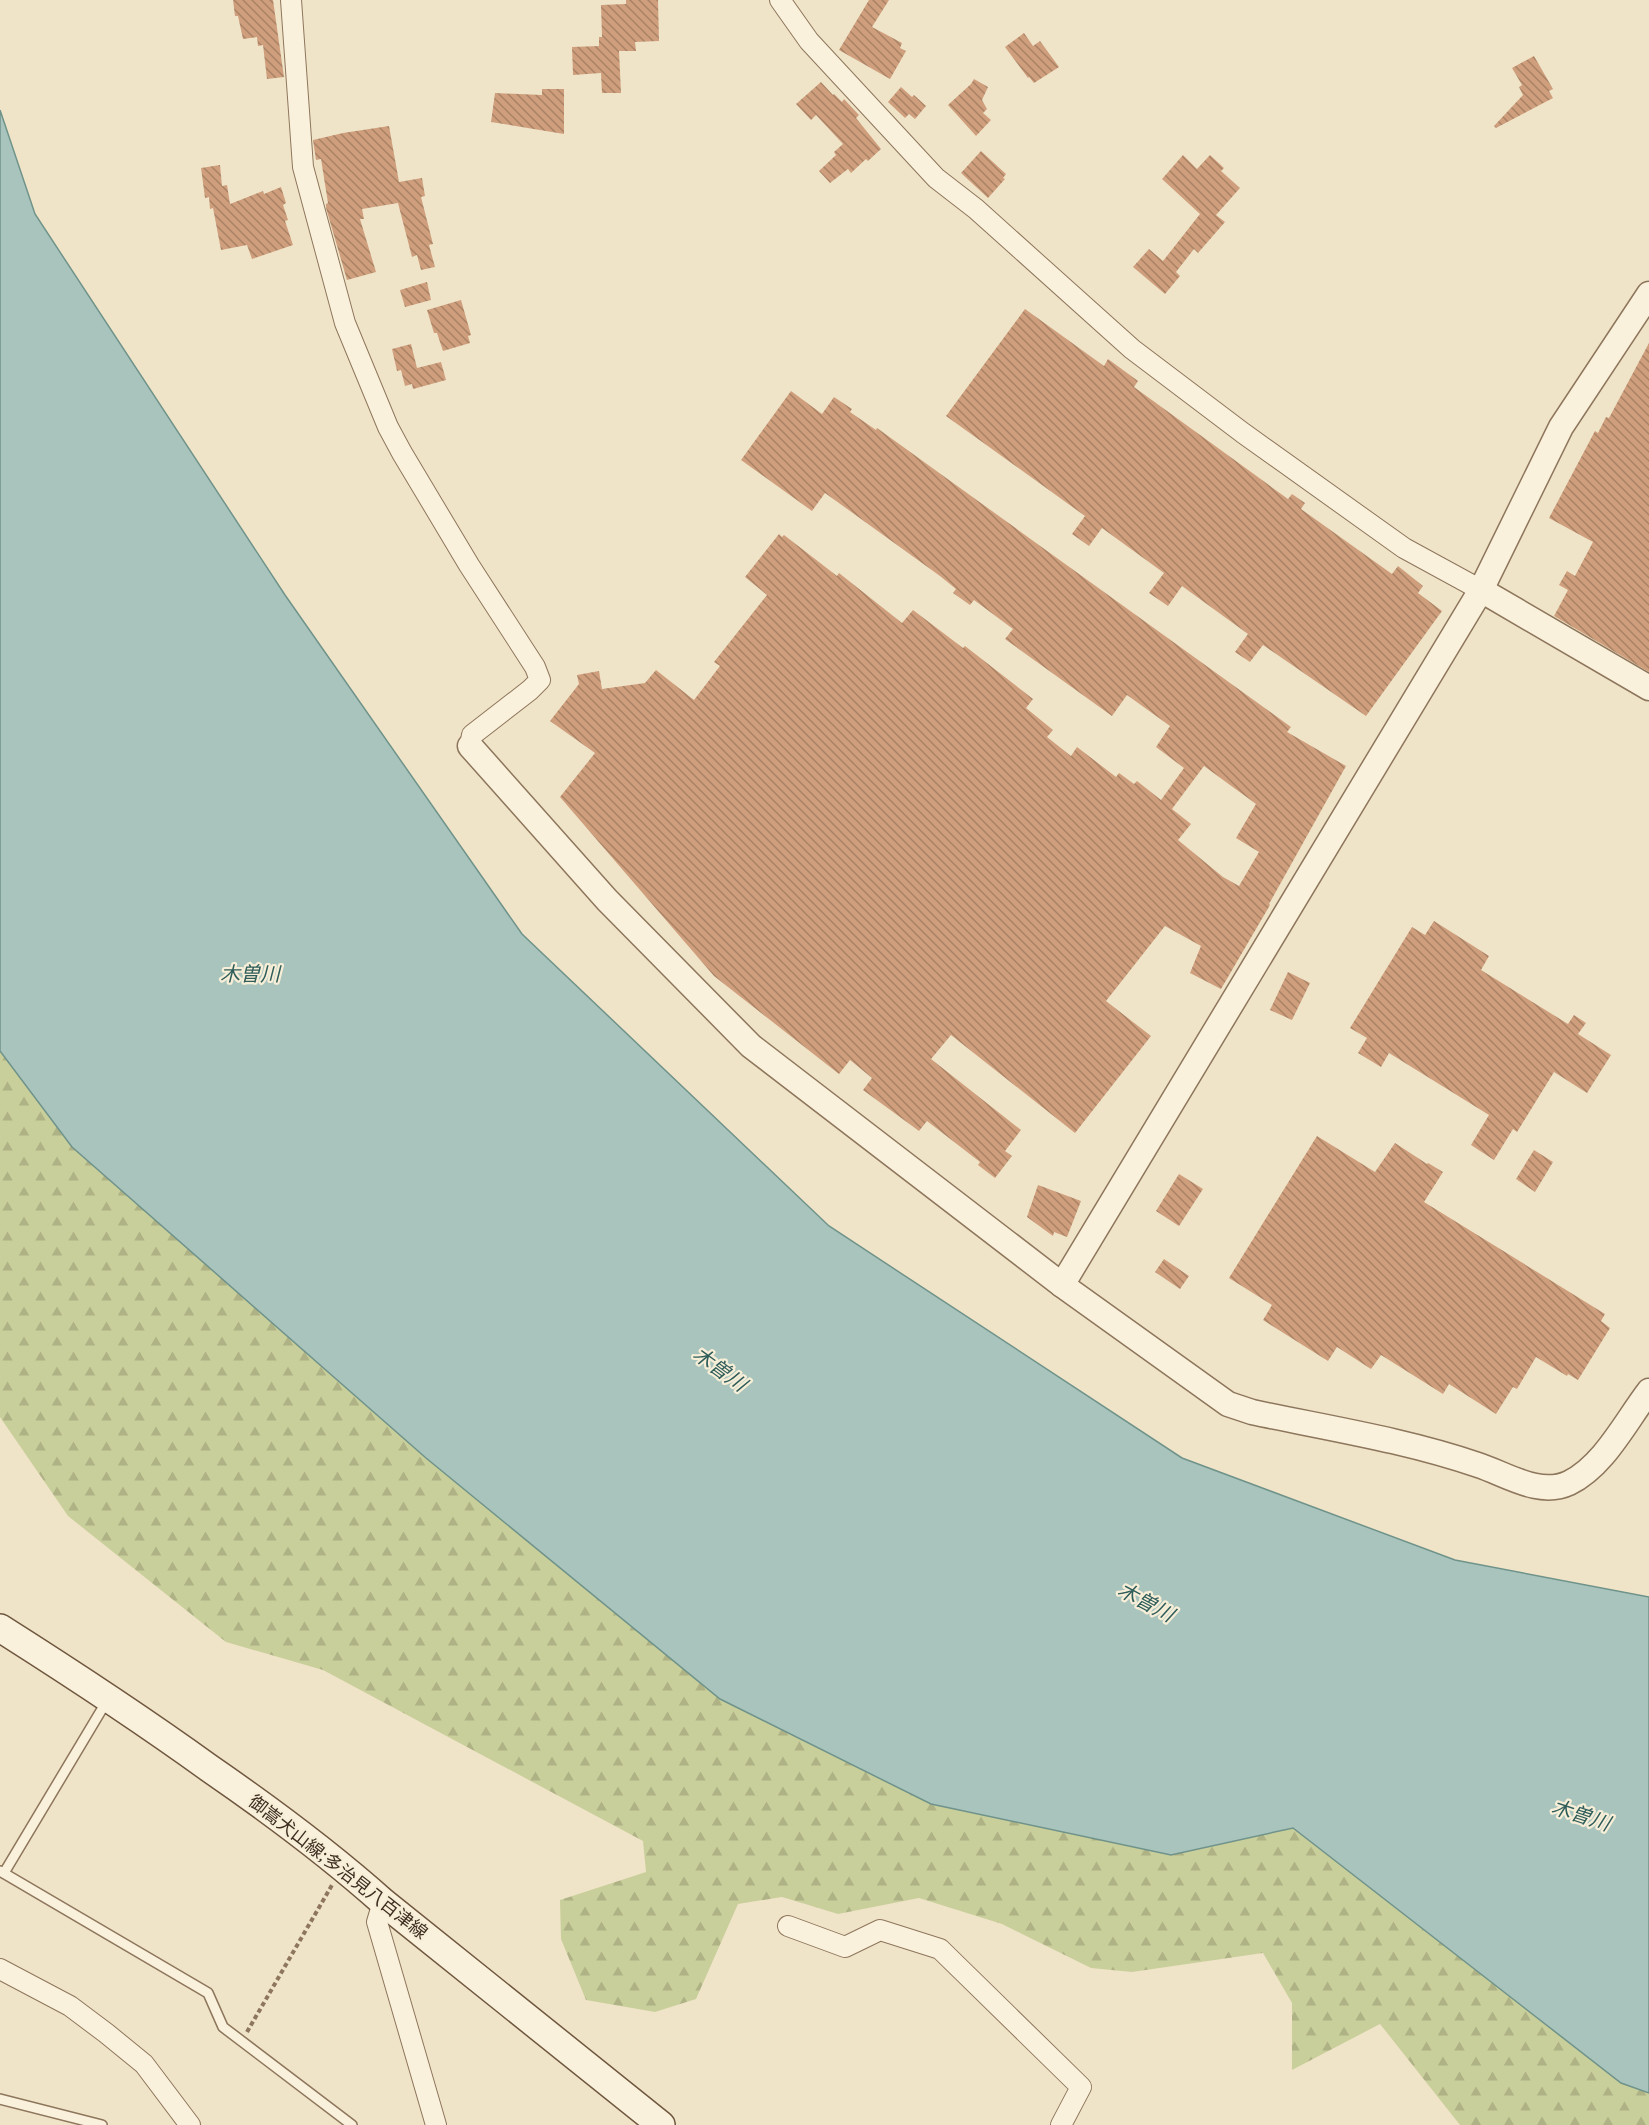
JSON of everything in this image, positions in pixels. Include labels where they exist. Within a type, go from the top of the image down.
[{"type":"main road","name":"御嵩犬山線;多治見八百津線","points":[[0,1628],[109,1697],[271,1811],[343,1866],[383,1902],[661,2125]]},
{"type":"street","points":[[291,0],[303,167],[345,323],[397,444],[469,565],[535,667],[540,680],[472,735],[470,746],[607,900],[751,1046],[1062,1285],[1228,1404],[1252,1412],[1431,1451],[1479,1465],[1529,1485],[1549,1487],[1569,1483],[1600,1460],[1649,1391]]},
{"type":"street","points":[[780,0],[809,41],[936,177],[976,209],[1132,349],[1243,433],[1404,548],[1649,688]]},
{"type":"street","points":[[1062,1285],[1481,590],[1561,427],[1649,294]]},
{"type":"street","points":[[383,1902],[377,1922],[436,2125]]},
{"type":"street","points":[[788,1926],[845,1947],[880,1930],[940,1948],[1081,2086],[1061,2125]]},
{"type":"street","points":[[0,1969],[70,2006],[144,2064],[190,2125]]},
{"type":"lane","points":[[109,1697],[2,1872],[208,1993],[224,2027],[352,2125]]},
{"type":"lane","points":[[0,2099],[102,2125]]},
{"type":"path","points":[[242,2042],[343,1866]]},
{"type":"green space","points":[[0,1051],[72,1147],[426,1458],[720,1699],[932,1804],[1171,1855],[1293,1828],[1621,2083],[1649,2093],[1649,2125],[1460,2125],[1380,2024],[1292,2070],[1292,2003],[1263,1953],[1132,1972],[1091,1968],[1002,1924],[919,1898],[838,1914],[782,1897],[738,1904],[696,1999],[655,2012],[586,2000],[561,1939],[560,1900],[646,1872],[643,1841],[323,1670],[226,1642],[68,1516],[0,1417]]},
{"type":"water","name":"木曽川","points":[[0,110],[35,214],[285,595],[522,934],[829,1226],[1182,1458],[1455,1560],[1649,1597],[1649,2093],[1621,2083],[1293,1828],[1171,1855],[931,1804],[720,1699],[426,1458],[72,1147],[0,1051]]},
{"type":"building","points":[[233,0],[273,0],[284,77],[267,79],[263,45],[258,46],[257,37],[243,39],[238,16],[235,16]]},
{"type":"building","points":[[626,0],[658,0],[659,41],[635,42],[636,51],[619,51],[621,93],[602,93],[601,73],[573,75],[572,47],[599,46],[599,37],[602,37],[601,5],[626,4]]},
{"type":"building","points":[[869,0],[889,0],[872,27],[902,43],[900,48],[906,51],[890,79],[839,50]]},
{"type":"building","points":[[1024,33],[1033,46],[1040,41],[1059,67],[1034,83],[1005,47]]},
{"type":"building","points":[[1534,56],[1553,89],[1549,91],[1553,98],[1496,128],[1494,126],[1523,95],[1519,87],[1522,85],[1512,68]]},
{"type":"building","points":[[974,79],[988,87],[982,100],[987,109],[983,113],[991,120],[976,136],[948,105]]},
{"type":"building","points":[[821,82],[842,102],[844,99],[859,115],[856,118],[881,149],[851,173],[848,169],[830,183],[819,171],[836,155],[834,152],[843,144],[816,115],[811,120],[796,104]]},
{"type":"building","points":[[901,87],[926,106],[915,119],[909,114],[905,118],[888,102]]},
{"type":"building","points":[[542,89],[564,89],[564,134],[491,122],[495,93],[542,95]]},
{"type":"building","points":[[389,126],[399,182],[422,178],[425,196],[421,197],[433,244],[429,245],[435,267],[421,270],[417,255],[412,257],[398,203],[362,209],[364,219],[360,219],[376,272],[347,280],[326,208],[328,203],[321,159],[316,160],[313,140]]},
{"type":"building","points":[[981,151],[1006,174],[1003,178],[1005,179],[988,198],[961,173]]},
{"type":"building","points":[[1183,155],[1197,169],[1210,155],[1224,168],[1221,171],[1240,188],[1216,215],[1225,222],[1198,253],[1194,249],[1176,272],[1180,276],[1165,294],[1133,267],[1149,249],[1163,261],[1200,214],[1162,179]]},
{"type":"building","points":[[220,165],[222,186],[227,185],[230,204],[263,191],[264,194],[281,187],[288,220],[285,221],[293,245],[252,259],[247,245],[221,250],[213,208],[210,209],[209,197],[205,198],[201,168]]},
{"type":"building","points":[[427,282],[431,300],[405,307],[400,290]]},
{"type":"building","points":[[461,300],[471,335],[468,336],[470,343],[443,351],[437,333],[434,333],[427,310]]},
{"type":"building","points":[[1025,309],[1104,366],[1108,359],[1138,381],[1134,387],[1288,499],[1292,494],[1305,503],[1301,509],[1392,574],[1398,566],[1423,586],[1418,593],[1442,611],[1366,716],[1263,645],[1250,662],[1235,652],[1248,634],[1182,586],[1168,606],[1149,593],[1164,573],[1102,528],[1089,546],[1072,534],[1085,516],[946,416]]},
{"type":"building","points":[[1649,343],[1649,672],[1554,616],[1568,590],[1559,585],[1567,571],[1575,576],[1593,542],[1549,518],[1595,431],[1598,433],[1606,417],[1609,418]]},
{"type":"building","points":[[411,344],[417,368],[441,362],[446,380],[413,389],[412,384],[405,386],[401,370],[397,371],[392,349]]},
{"type":"building","points":[[791,391],[822,414],[834,397],[852,409],[850,412],[876,430],[877,428],[1291,727],[1287,732],[1346,766],[1221,989],[1190,973],[1201,946],[1165,926],[1106,1001],[1151,1036],[1075,1133],[951,1035],[931,1059],[1021,1130],[1005,1151],[1012,1156],[995,1178],[978,1165],[980,1162],[927,1121],[919,1131],[863,1090],[872,1078],[850,1060],[839,1074],[714,976],[560,797],[595,753],[550,721],[579,684],[577,675],[599,671],[602,689],[645,683],[656,670],[694,700],[720,666],[714,662],[767,595],[745,577],[779,534],[782,537],[784,535],[837,576],[839,573],[902,623],[913,610],[963,648],[965,646],[1033,699],[1026,708],[1053,730],[1047,737],[1071,756],[1077,747],[1116,777],[1119,773],[1134,784],[1137,781],[1161,800],[1184,768],[1156,747],[1170,726],[1127,695],[1112,716],[1005,639],[1013,629],[974,600],[970,605],[953,593],[956,589],[940,576],[825,493],[812,511],[741,460]],"holes":[[[1204,766],[1256,804],[1236,838],[1259,852],[1239,886],[1223,877],[1178,840],[1191,824],[1172,809]]]},
{"type":"building","points":[[1434,921],[1489,956],[1481,970],[1568,1024],[1574,1015],[1586,1023],[1578,1034],[1611,1055],[1587,1093],[1554,1072],[1517,1132],[1513,1129],[1494,1160],[1471,1145],[1489,1115],[1389,1053],[1381,1067],[1358,1053],[1367,1038],[1350,1028],[1412,927],[1425,935]]},
{"type":"building","points":[[1288,972],[1310,983],[1292,1020],[1270,1010]]},
{"type":"building","points":[[1317,1136],[1375,1172],[1395,1143],[1443,1172],[1424,1202],[1605,1314],[1601,1321],[1610,1328],[1578,1380],[1536,1357],[1517,1389],[1513,1387],[1496,1414],[1449,1384],[1443,1394],[1381,1355],[1371,1369],[1337,1347],[1328,1361],[1263,1320],[1272,1305],[1229,1278]]},
{"type":"building","points":[[1534,1150],[1553,1162],[1535,1192],[1516,1179]]},
{"type":"building","points":[[1179,1174],[1203,1189],[1179,1226],[1156,1211]]},
{"type":"building","points":[[1038,1185],[1081,1201],[1067,1237],[1054,1232],[1053,1236],[1027,1217]]},
{"type":"building","points":[[1164,1259],[1189,1276],[1180,1289],[1155,1272]]}]
